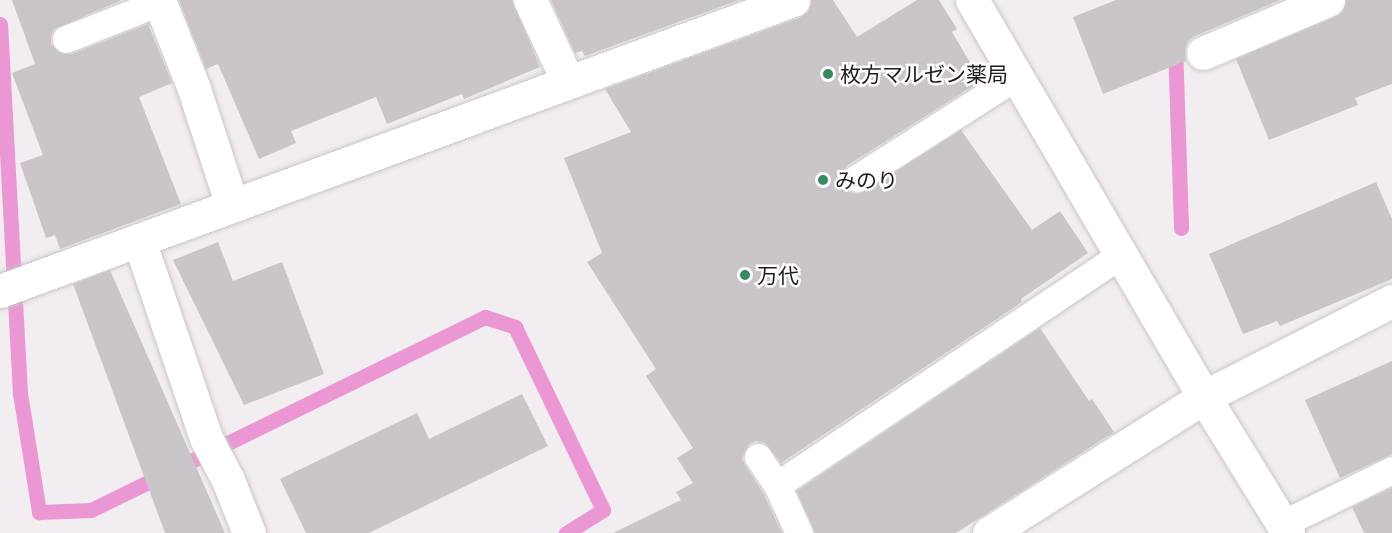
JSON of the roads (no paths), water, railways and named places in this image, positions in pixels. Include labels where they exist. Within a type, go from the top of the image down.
[{"type":"street","points":[[530,0],[568,82]]},
{"type":"street","points":[[0,291],[793,0]]},
{"type":"street","points":[[972,0],[1204,397],[1285,529]]},
{"type":"street","points":[[1203,53],[1328,0]]},
{"type":"street","points":[[160,1],[194,89],[232,205]]},
{"type":"street","points":[[139,240],[207,438],[228,480],[249,533]]},
{"type":"street","points":[[989,533],[1204,397],[1392,301]]},
{"type":"lane","points":[[66,39],[160,1]]},
{"type":"lane","points":[[857,178],[1017,76]]},
{"type":"lane","points":[[777,485],[1122,254]]},
{"type":"lane","points":[[758,456],[777,485],[800,533]]},
{"type":"lane","points":[[1285,529],[1392,470]]},
{"type":"waterway","points":[[0,24],[20,393],[39,512],[91,510],[485,317],[515,327],[603,510],[566,533]]},
{"type":"waterway","points":[[1175,45],[1181,228]]},
{"type":"place","name":"枚方マルゼン薬局","points":[[828,74]]},
{"type":"place","name":"みのり","points":[[823,180]]},
{"type":"place","name":"万代","points":[[745,275]]}]
